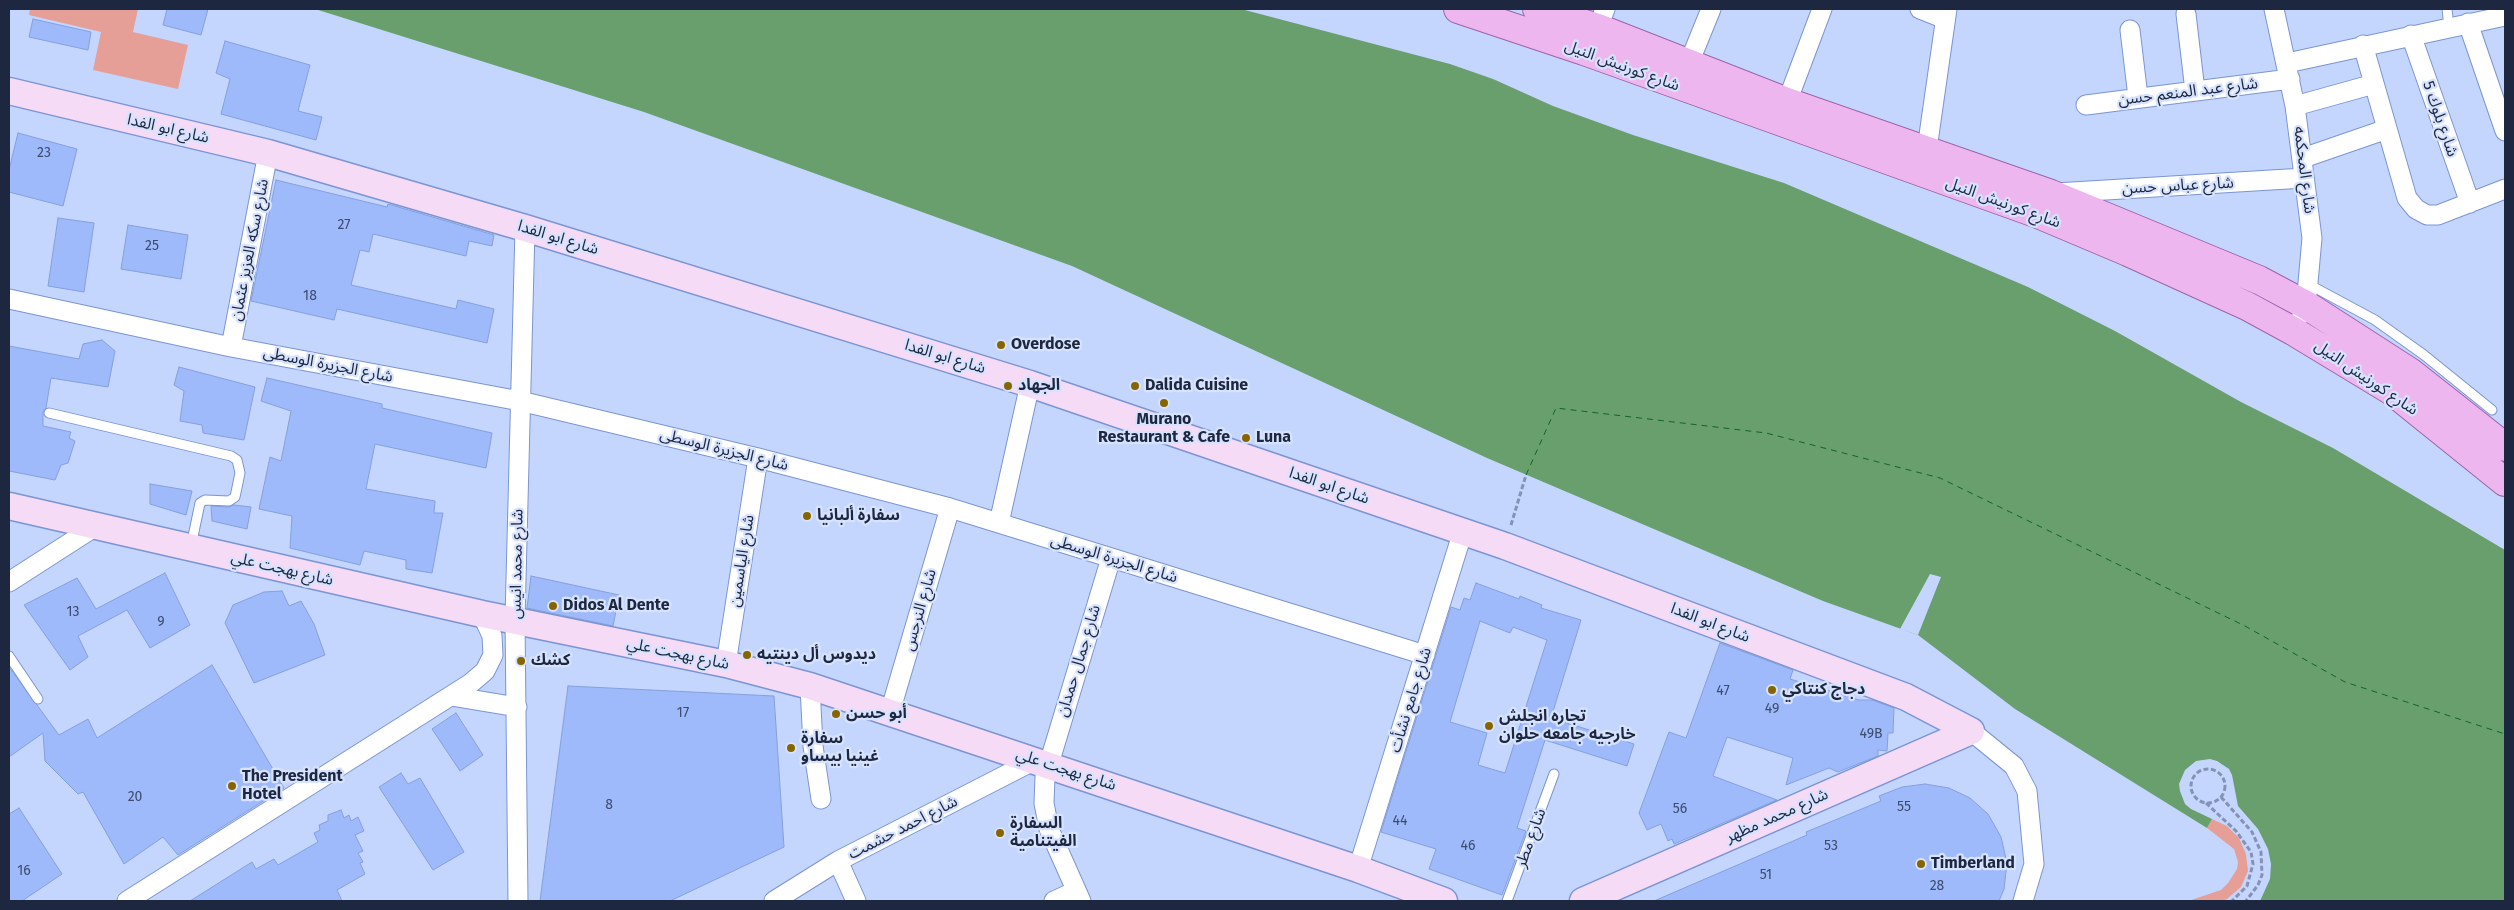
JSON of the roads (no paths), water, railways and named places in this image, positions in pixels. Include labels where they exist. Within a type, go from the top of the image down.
[{"type":"main road","name":"شارع كورنيش النيل","points":[[1458,9],[1584,51],[2038,214],[2128,252],[2247,306],[2293,331],[2392,391],[2505,482]]},
{"type":"main road","name":"شارع كورنيش النيل","points":[[1537,9],[1602,18],[1690,63],[1787,102],[1927,149],[2051,194],[2259,280],[2307,294],[2417,363],[2505,447]]},
{"type":"main road","points":[[2247,306],[2259,280]]},
{"type":"street","points":[[1690,63],[1711,9]]},
{"type":"street","points":[[1787,102],[1822,9]]},
{"type":"street","points":[[1920,9],[1946,14],[1927,149]]},
{"type":"street","name":"شارع المحكمه","points":[[2274,9],[2289,71],[2295,106],[2312,238],[2307,294],[2293,331]]},
{"type":"street","points":[[2186,14],[2195,91]]},
{"type":"street","name":"شارع عبد المنعم حسن","points":[[2086,105],[2195,91],[2289,71],[2363,45],[2411,35],[2448,18],[2468,23],[2505,16]]},
{"type":"street","points":[[2468,23],[2505,131]]},
{"type":"street","points":[[2130,30],[2138,98]]},
{"type":"street","name":"شارع بلوك 5","points":[[2411,35],[2470,203]]},
{"type":"street","points":[[2363,45],[2407,198],[2416,209],[2427,215],[2438,215],[2505,189]]},
{"type":"street","points":[[2295,106],[2374,84]]},
{"type":"street","name":"شارع ابو الفدا","points":[[9,91],[268,153],[525,228],[1030,384],[1504,546],[1906,697],[1971,731]]},
{"type":"street","points":[[2303,158],[2387,129]]},
{"type":"street","name":"شارع سكه العزيز عثمان","points":[[231,347],[268,153]]},
{"type":"street","name":"شارع عباس حسن","points":[[2051,194],[2304,178]]},
{"type":"street","name":"شارع محمد انيس","points":[[518,901],[515,619],[525,228]]},
{"type":"street","name":"شارع الجزيرة الوسطى","points":[[9,299],[231,347],[520,401],[758,458],[950,508],[1425,656]]},
{"type":"street","points":[[999,523],[1030,384]]},
{"type":"street","name":"شارع الياسمين","points":[[726,664],[758,458]]},
{"type":"street","name":"شارع بهجت علي","points":[[9,506],[482,614],[515,619],[726,664],[810,686],[1358,869],[1444,901]]},
{"type":"street","name":"شارع النرجس","points":[[890,712],[950,508]]},
{"type":"street","points":[[9,582],[96,526]]},
{"type":"street","name":"شارع جامع نشأت","points":[[1358,869],[1463,531]]},
{"type":"street","name":"شارع جمال حمدان","points":[[1078,896],[1049,829],[1046,816],[1042,762],[1111,558]]},
{"type":"street","points":[[127,901],[451,696],[485,672],[493,654],[492,636],[482,614]]},
{"type":"street","points":[[810,686],[813,746],[821,799]]},
{"type":"street","points":[[451,696],[517,707]]},
{"type":"street","points":[[1971,731],[2014,766],[2027,790],[2034,864],[2024,901]]},
{"type":"street","name":"شارع محمد مظهر","points":[[1583,901],[1971,731]]},
{"type":"street","name":"شارع احمد حشمت","points":[[774,901],[838,861],[1042,762]]},
{"type":"street","points":[[838,861],[856,901]]},
{"type":"street","points":[[1054,901],[1078,896]]},
{"type":"lane","points":[[2417,363],[2492,410]]},
{"type":"lane","points":[[49,413],[231,456],[236,460],[240,466],[240,473],[235,497],[229,501],[205,500],[200,502],[191,548]]},
{"type":"lane","points":[[9,656],[38,699]]},
{"type":"lane","name":"شارع مطر","points":[[1507,901],[1554,774]]},
{"type":"place","name":"Overdose","points":[[1001,345]]},
{"type":"place","name":"الجهاد","points":[[1008,386]]},
{"type":"place","name":"Dalida Cuisine","points":[[1135,386]]},
{"type":"place","name":"Murano Restaurant & Cafe","points":[[1164,403]]},
{"type":"place","name":"Luna","points":[[1246,438]]},
{"type":"place","name":"سفارة ألبانيا","points":[[807,516]]},
{"type":"place","name":"Didos Al Dente","points":[[553,606]]},
{"type":"place","name":"ديدوس أل دينتيه","points":[[747,655]]},
{"type":"place","name":"كشك","points":[[521,661]]},
{"type":"place","name":"دجاج كنتاكي","points":[[1772,690]]},
{"type":"place","name":"أبو حسن","points":[[836,714]]},
{"type":"place","name":"تجاره انجلش خارجيه جامعه حلوان","points":[[1489,726]]},
{"type":"place","name":"سفارة غينيا بيساو","points":[[791,748]]},
{"type":"place","name":"The President Hotel","points":[[232,786]]},
{"type":"place","name":"السفارة الفيتنامية","points":[[1000,833]]},
{"type":"place","name":"Timberland","points":[[1921,864]]}]
